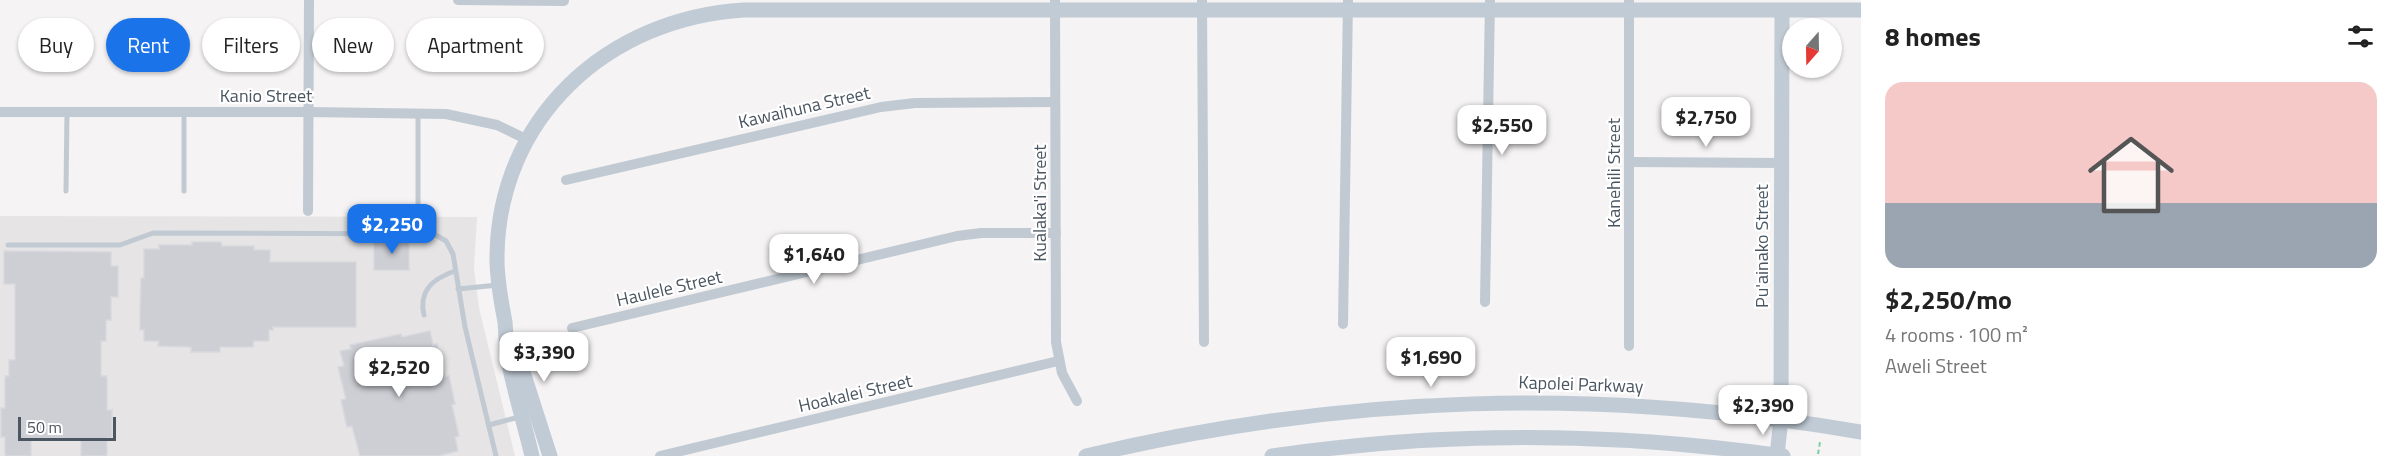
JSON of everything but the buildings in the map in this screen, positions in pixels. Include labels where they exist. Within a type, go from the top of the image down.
[{"type":"street","points":[[308,211],[309,0]]},
{"type":"street","points":[[458,0],[564,1]]},
{"type":"street","points":[[550,456],[529,415],[507,354],[505,322],[498,285],[497,256],[501,213],[514,170],[528,140],[546,112],[574,80],[606,54],[643,33],[682,19],[723,12],[816,5],[1782,5],[1861,10]]},
{"type":"street","name":"Kualaka'i Street","points":[[1055,5],[1056,342],[1058,361],[1077,401]]},
{"type":"street","points":[[1202,5],[1204,342]]},
{"type":"street","points":[[1343,324],[1348,5]]},
{"type":"street","points":[[1485,302],[1490,5]]},
{"type":"street","name":"Kanehili Street","points":[[1629,5],[1629,346]]},
{"type":"street","name":"Pu'ainako Street","points":[[1778,455],[1781,419],[1782,5]]},
{"type":"street","name":"Kawaihuna Street","points":[[566,180],[881,107],[915,104],[1055,102]]},
{"type":"street","name":"Kanio Street","points":[[0,112],[446,114],[512,130],[528,140]]},
{"type":"street","points":[[1630,162],[1781,163]]},
{"type":"street","name":"Haulele Street","points":[[572,328],[957,236],[981,233],[1056,233]]},
{"type":"street","name":"Hoakalei Street","points":[[660,456],[1058,361]]},
{"type":"street","name":"Kapolei Parkway","points":[[1086,456],[1147,441],[1270,420],[1342,411],[1446,403],[1519,401],[1628,404],[1781,419],[1861,432]]},
{"type":"street","points":[[529,415],[532,456]]},
{"type":"street","points":[[1272,456],[1397,442],[1519,438],[1648,442],[1783,456]]},
{"type":"lane","points":[[66,191],[67,112]]},
{"type":"lane","points":[[184,112],[184,191]]},
{"type":"lane","points":[[418,113],[418,203]]},
{"type":"lane","points":[[8,245],[120,245],[153,233],[427,232],[441,236],[453,254],[458,289],[496,456]]},
{"type":"lane","points":[[424,315],[422,303],[428,286],[438,278],[455,272]]},
{"type":"lane","points":[[458,289],[498,285]]},
{"type":"lane","points":[[489,425],[529,415]]},
{"type":"path","points":[[1818,454],[1820,442]]},
{"type":"shaded area","points":[[0,216],[477,217],[474,268],[479,308],[515,456],[0,456]]}]
